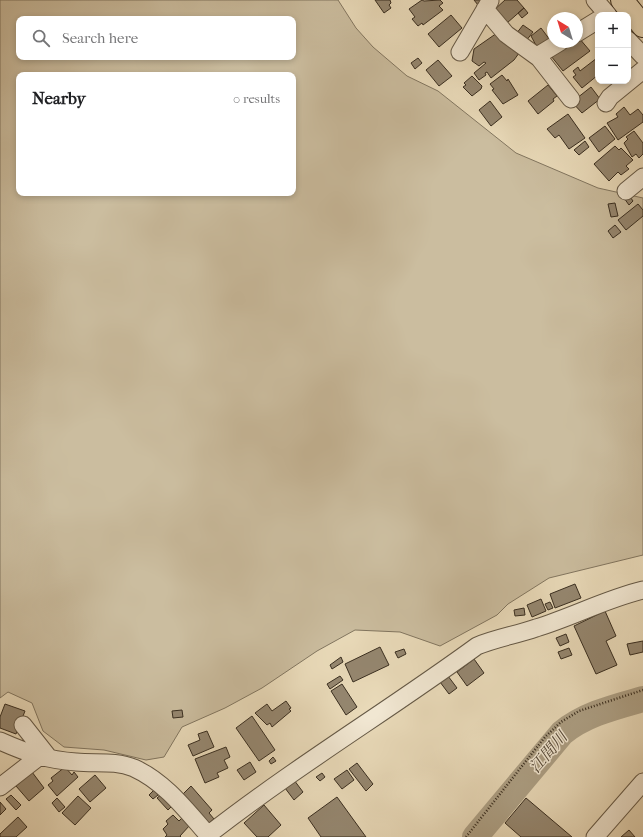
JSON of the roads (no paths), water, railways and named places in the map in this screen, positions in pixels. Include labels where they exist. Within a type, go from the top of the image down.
[{"type":"main road","points":[[631,22],[643,26]]},
{"type":"street","points":[[595,0],[607,12]]},
{"type":"street","points":[[460,52],[471,36],[489,2]]},
{"type":"street","points":[[489,2],[506,34],[537,56],[571,100]]},
{"type":"street","points":[[583,28],[595,21]]},
{"type":"street","points":[[631,43],[643,56]]},
{"type":"street","points":[[537,56],[550,48]]},
{"type":"street","points":[[606,103],[610,97],[643,70]]},
{"type":"street","points":[[626,191],[643,177]]},
{"type":"street","points":[[0,741],[32,755],[74,762],[107,762],[132,767],[160,784],[209,836],[302,765],[477,646],[495,639],[535,629],[614,598],[643,590]]},
{"type":"street","points":[[24,725],[44,757]]},
{"type":"street","points":[[0,787],[44,757]]},
{"type":"street","points":[[595,837],[643,782]]},
{"type":"waterway","name":"江間川","points":[[475,837],[562,733],[571,726],[590,716],[611,708],[643,699]]}]
